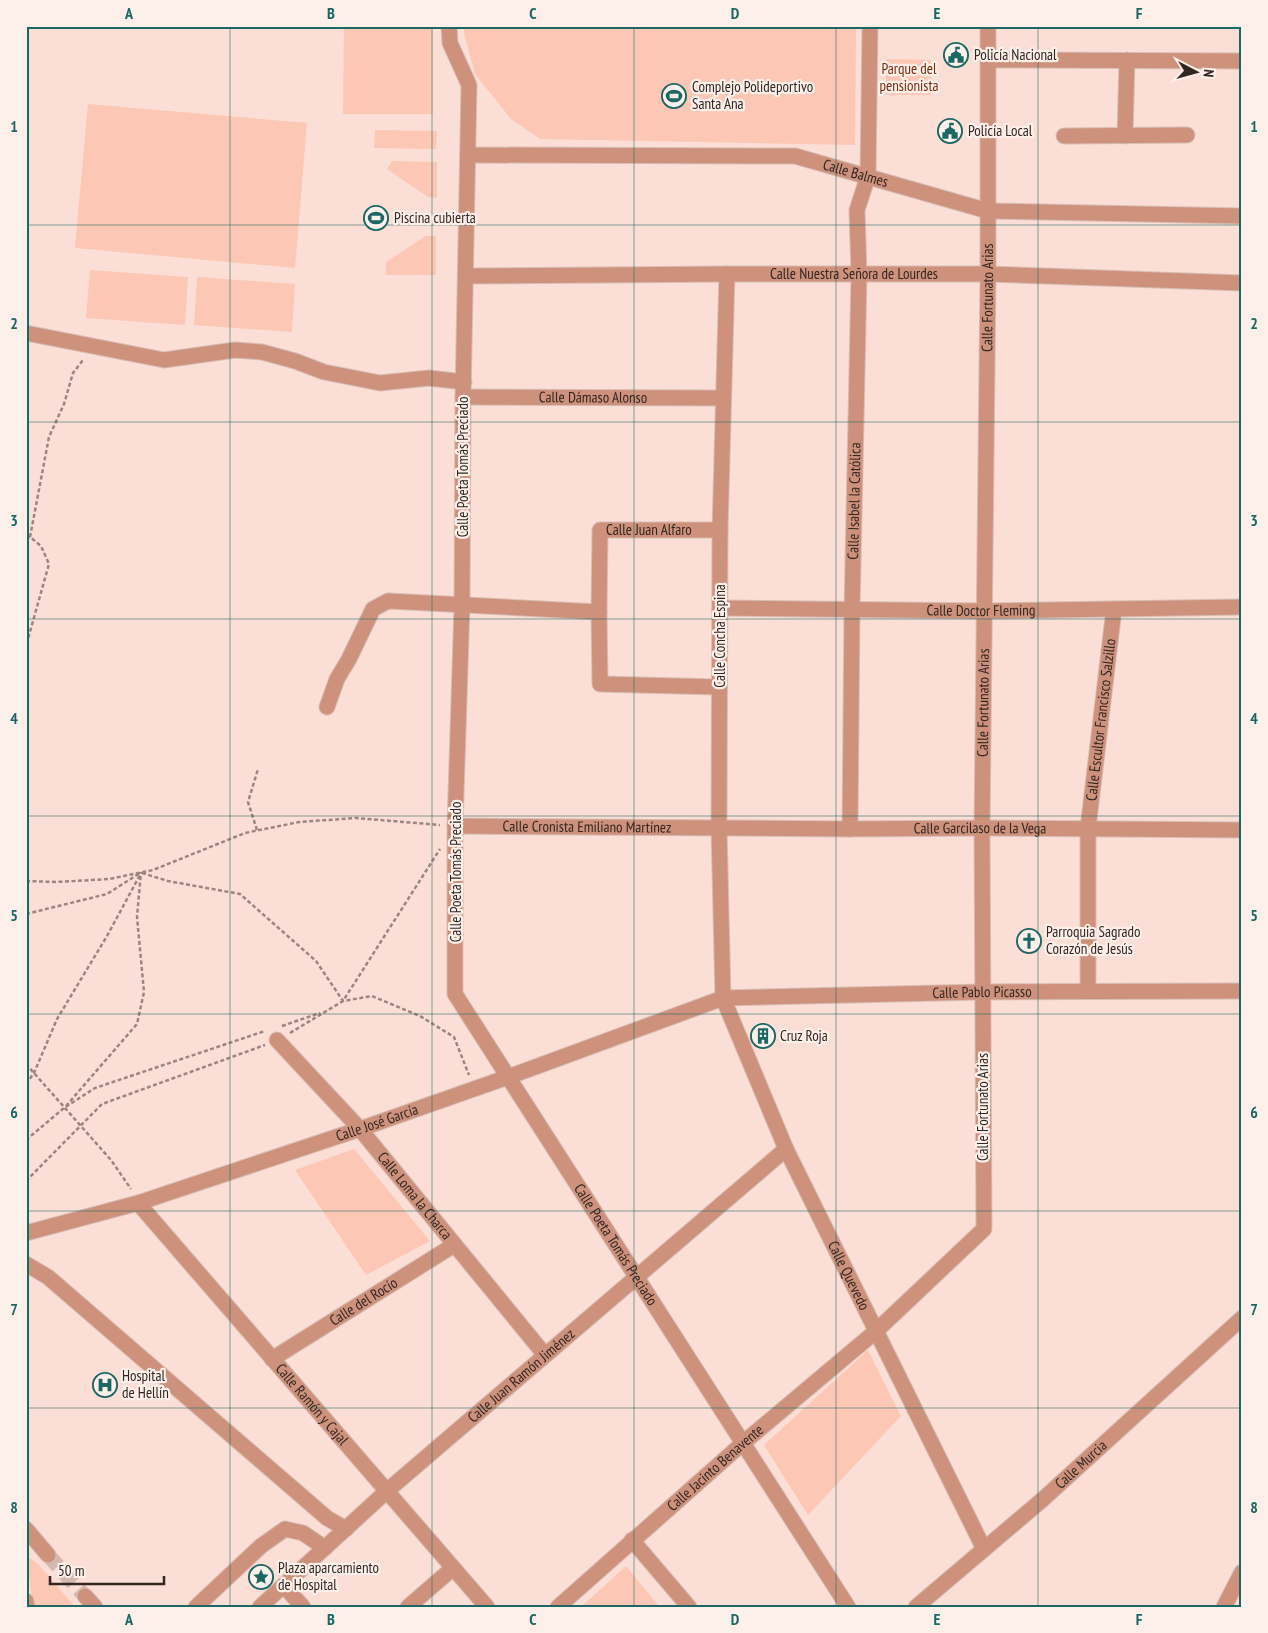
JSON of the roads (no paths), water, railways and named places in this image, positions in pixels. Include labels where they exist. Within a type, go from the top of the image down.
[{"type":"street","name":"Calle Poeta Tomás Preciado","points":[[449,26],[450,43],[469,85],[463,398],[462,605],[455,826],[455,994],[848,1607]]},
{"type":"street","name":"Calle Isabel la Católica","points":[[850,829],[852,610],[859,275],[856,210],[868,176],[870,26]]},
{"type":"street","name":"Calle Fortunato Arias","points":[[876,1332],[984,1229],[982,828],[988,274],[988,26]]},
{"type":"street","points":[[988,60],[1242,61]]},
{"type":"street","points":[[1126,60],[1126,136]]},
{"type":"street","points":[[1064,136],[1187,136]]},
{"type":"street","name":"Calle Balmes","points":[[468,155],[795,156],[988,211],[1242,216]]},
{"type":"street","name":"Calle Concha Espina","points":[[723,998],[719,828],[719,687],[720,530],[727,274]]},
{"type":"street","name":"Calle Nuestra Señora de Lourdes","points":[[466,276],[988,274],[1242,283]]},
{"type":"street","points":[[26,334],[164,360],[235,350],[262,352],[295,361],[324,372],[371,381],[429,378],[464,382]]},
{"type":"street","name":"Calle Dámaso Alonso","points":[[463,398],[723,398]]},
{"type":"street","name":"Calle Juan Alfaro","points":[[719,687],[600,684],[599,612],[600,530],[720,530]]},
{"type":"street","points":[[327,707],[337,679],[349,660],[373,609],[388,601],[599,612]]},
{"type":"street","name":"Calle Doctor Fleming","points":[[720,608],[984,611],[1242,607]]},
{"type":"street","name":"Calle Escultor Francisco Salzillo","points":[[1088,991],[1088,828],[1114,609]]},
{"type":"street","name":"Calle Cronista Emiliano Martínez","points":[[455,826],[719,828]]},
{"type":"street","name":"Calle Garcilaso de la Vega","points":[[719,828],[1242,830]]},
{"type":"street","name":"Calle Pablo Picasso","points":[[723,998],[982,992],[1242,991]]},
{"type":"street","name":"Calle José García","points":[[26,1233],[138,1202],[360,1129],[723,998]]},
{"type":"street","name":"Calle Quevedo","points":[[723,998],[786,1149],[984,1549]]},
{"type":"street","name":"Calle Loma la Charca","points":[[277,1032],[360,1129],[545,1355]]},
{"type":"street","name":"Calle Juan Ramón Jiménez","points":[[260,1607],[388,1490],[786,1149]]},
{"type":"street","name":"Calle Ramón y Cajal","points":[[138,1202],[487,1607]]},
{"type":"street","name":"Calle del Rocío","points":[[272,1359],[454,1245]]},
{"type":"street","points":[[26,1264],[48,1277],[327,1518],[346,1529]]},
{"type":"street","name":"Calle Murcia","points":[[916,1607],[1042,1500],[1242,1318]]},
{"type":"street","name":"Calle Jacinto Benavente","points":[[558,1607],[743,1443],[876,1332]]},
{"type":"street","points":[[26,1529],[48,1555]]},
{"type":"street","points":[[196,1607],[261,1546],[285,1529],[303,1533],[325,1548]]},
{"type":"street","points":[[632,1540],[689,1607]]},
{"type":"street","points":[[408,1607],[453,1568]]},
{"type":"street","points":[[1224,1607],[1242,1572]]},
{"type":"street","points":[[284,1586],[303,1607]]},
{"type":"street","points":[[26,1601],[27,1607]]},
{"type":"tunnel","points":[[48,1555],[85,1596]]},
{"type":"place","name":"Policía Nacional","points":[[956,55]]},
{"type":"place","name":"Complejo Polideportivo Santa Ana","points":[[674,96]]},
{"type":"place","name":"Policía Local","points":[[950,131]]},
{"type":"place","name":"Piscina cubierta","points":[[376,218]]},
{"type":"place","name":"Parroquia Sagrado Corazón de Jesús","points":[[1029,941]]},
{"type":"place","name":"Cruz Roja","points":[[763,1036]]},
{"type":"place","name":"Hospital de Hellín","points":[[105,1385]]},
{"type":"place","name":"Plaza aparcamiento de Hospital","points":[[261,1577]]},
{"type":"park label","name":"Parque del pensionista","points":[[909,78]]}]
